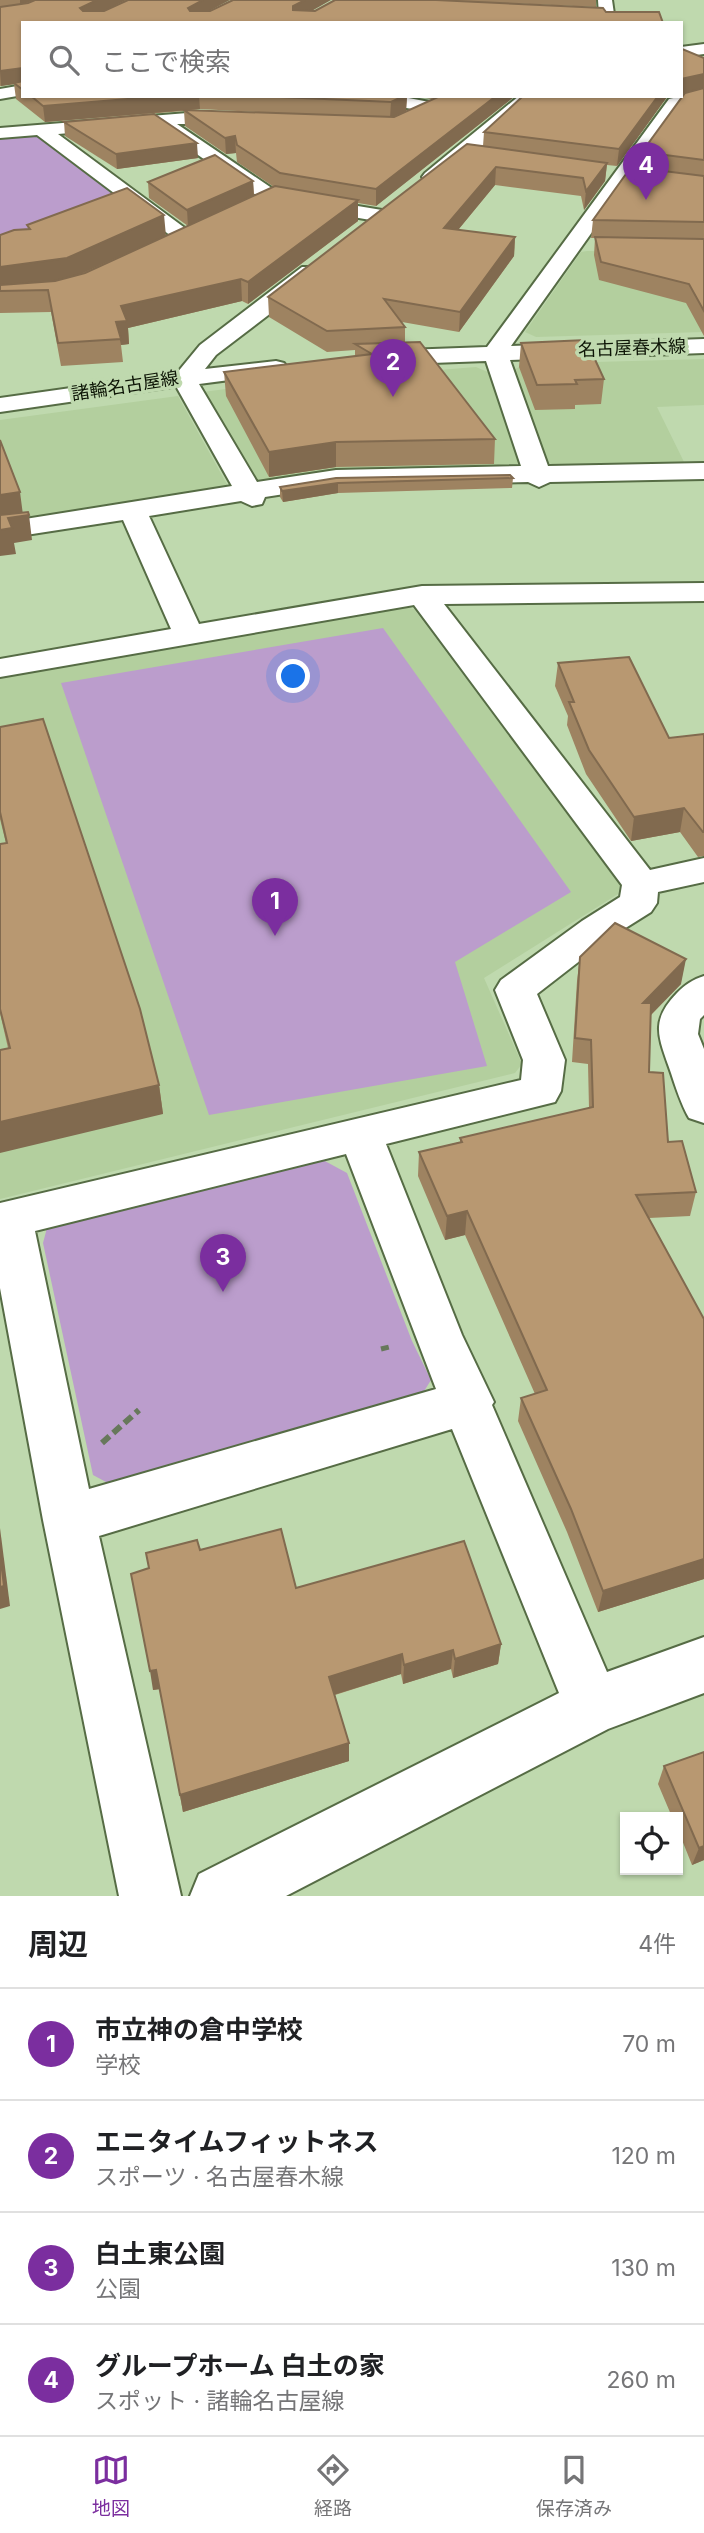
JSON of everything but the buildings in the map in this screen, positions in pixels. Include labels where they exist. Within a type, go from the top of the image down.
[{"type":"street","points":[[683,37],[704,38]]},
{"type":"street","points":[[683,53],[704,48]]},
{"type":"street","points":[[683,55],[704,65]]},
{"type":"street","points":[[0,94],[21,90]]},
{"type":"street","points":[[538,476],[495,352],[571,246],[631,177],[675,103],[704,96]]},
{"type":"street","points":[[379,98],[435,108]]},
{"type":"street","points":[[360,233],[527,98]]},
{"type":"street","points":[[404,122],[452,100]]},
{"type":"street","points":[[159,120],[180,104]]},
{"type":"street","points":[[0,133],[200,117],[255,120]]},
{"type":"street","points":[[159,120],[274,198],[382,216]]},
{"type":"street","points":[[38,128],[186,238]]},
{"type":"street","points":[[461,153],[488,157]]},
{"type":"street","points":[[601,173],[631,177]]},
{"type":"street","points":[[105,208],[130,197]]},
{"type":"street","points":[[248,210],[274,198]]},
{"type":"street","points":[[162,249],[211,227]]},
{"type":"street","points":[[571,246],[597,246]]},
{"type":"street","name":"諸輪名古屋線","points":[[0,405],[184,379],[208,350],[328,258]]},
{"type":"street","name":"名古屋春木線","points":[[349,359],[704,346]]},
{"type":"street","points":[[250,495],[184,379],[294,366]]},
{"type":"street","points":[[0,531],[250,495],[336,478],[704,471]]},
{"type":"street","points":[[133,510],[189,636]]},
{"type":"street","points":[[0,668],[422,595],[704,592]]},
{"type":"street","points":[[150,1896],[5,1220],[540,1091],[544,1060],[515,990],[595,930],[638,903],[641,884],[422,595]]},
{"type":"street","points":[[641,884],[704,870]]},
{"type":"street","points":[[704,990],[680,1015],[678,1034],[704,1107]]},
{"type":"street","points":[[360,1133],[439,1335],[593,1706]]},
{"type":"street","points":[[69,1520],[469,1402]]},
{"type":"street","points":[[221,1896],[593,1706],[704,1665]]},
{"type":"shaded area","points":[[34,134],[115,195],[0,245],[0,136]]},
{"type":"shaded area","points":[[581,252],[704,253],[704,332],[536,337],[525,332]]},
{"type":"shaded area","points":[[704,359],[704,405],[657,407],[685,464],[556,466],[546,461],[514,370],[524,364]]},
{"type":"shaded area","points":[[476,367],[490,373],[519,462],[515,467],[260,483],[203,392],[264,384]]},
{"type":"shaded area","points":[[178,396],[229,488],[0,523],[0,420]]},
{"type":"shaded area","points":[[402,606],[414,609],[620,885],[618,894],[484,978],[522,1064],[515,1073],[0,1199],[0,676]]},
{"type":"shaded area","points":[[383,628],[571,892],[455,962],[487,1066],[209,1115],[61,683]]},
{"type":"shaded area","points":[[323,1160],[347,1173],[412,1341],[431,1380],[418,1401],[119,1489],[93,1475],[43,1243],[47,1228]]},
{"type":"place","name":"グループホーム 白土の家","points":[[646,200]]},
{"type":"place","name":"エニタイムフィットネス","points":[[393,397]]},
{"type":"place","name":"市立神の倉中学校","points":[[275,936]]},
{"type":"place","name":"白土東公園","points":[[223,1292]]}]
